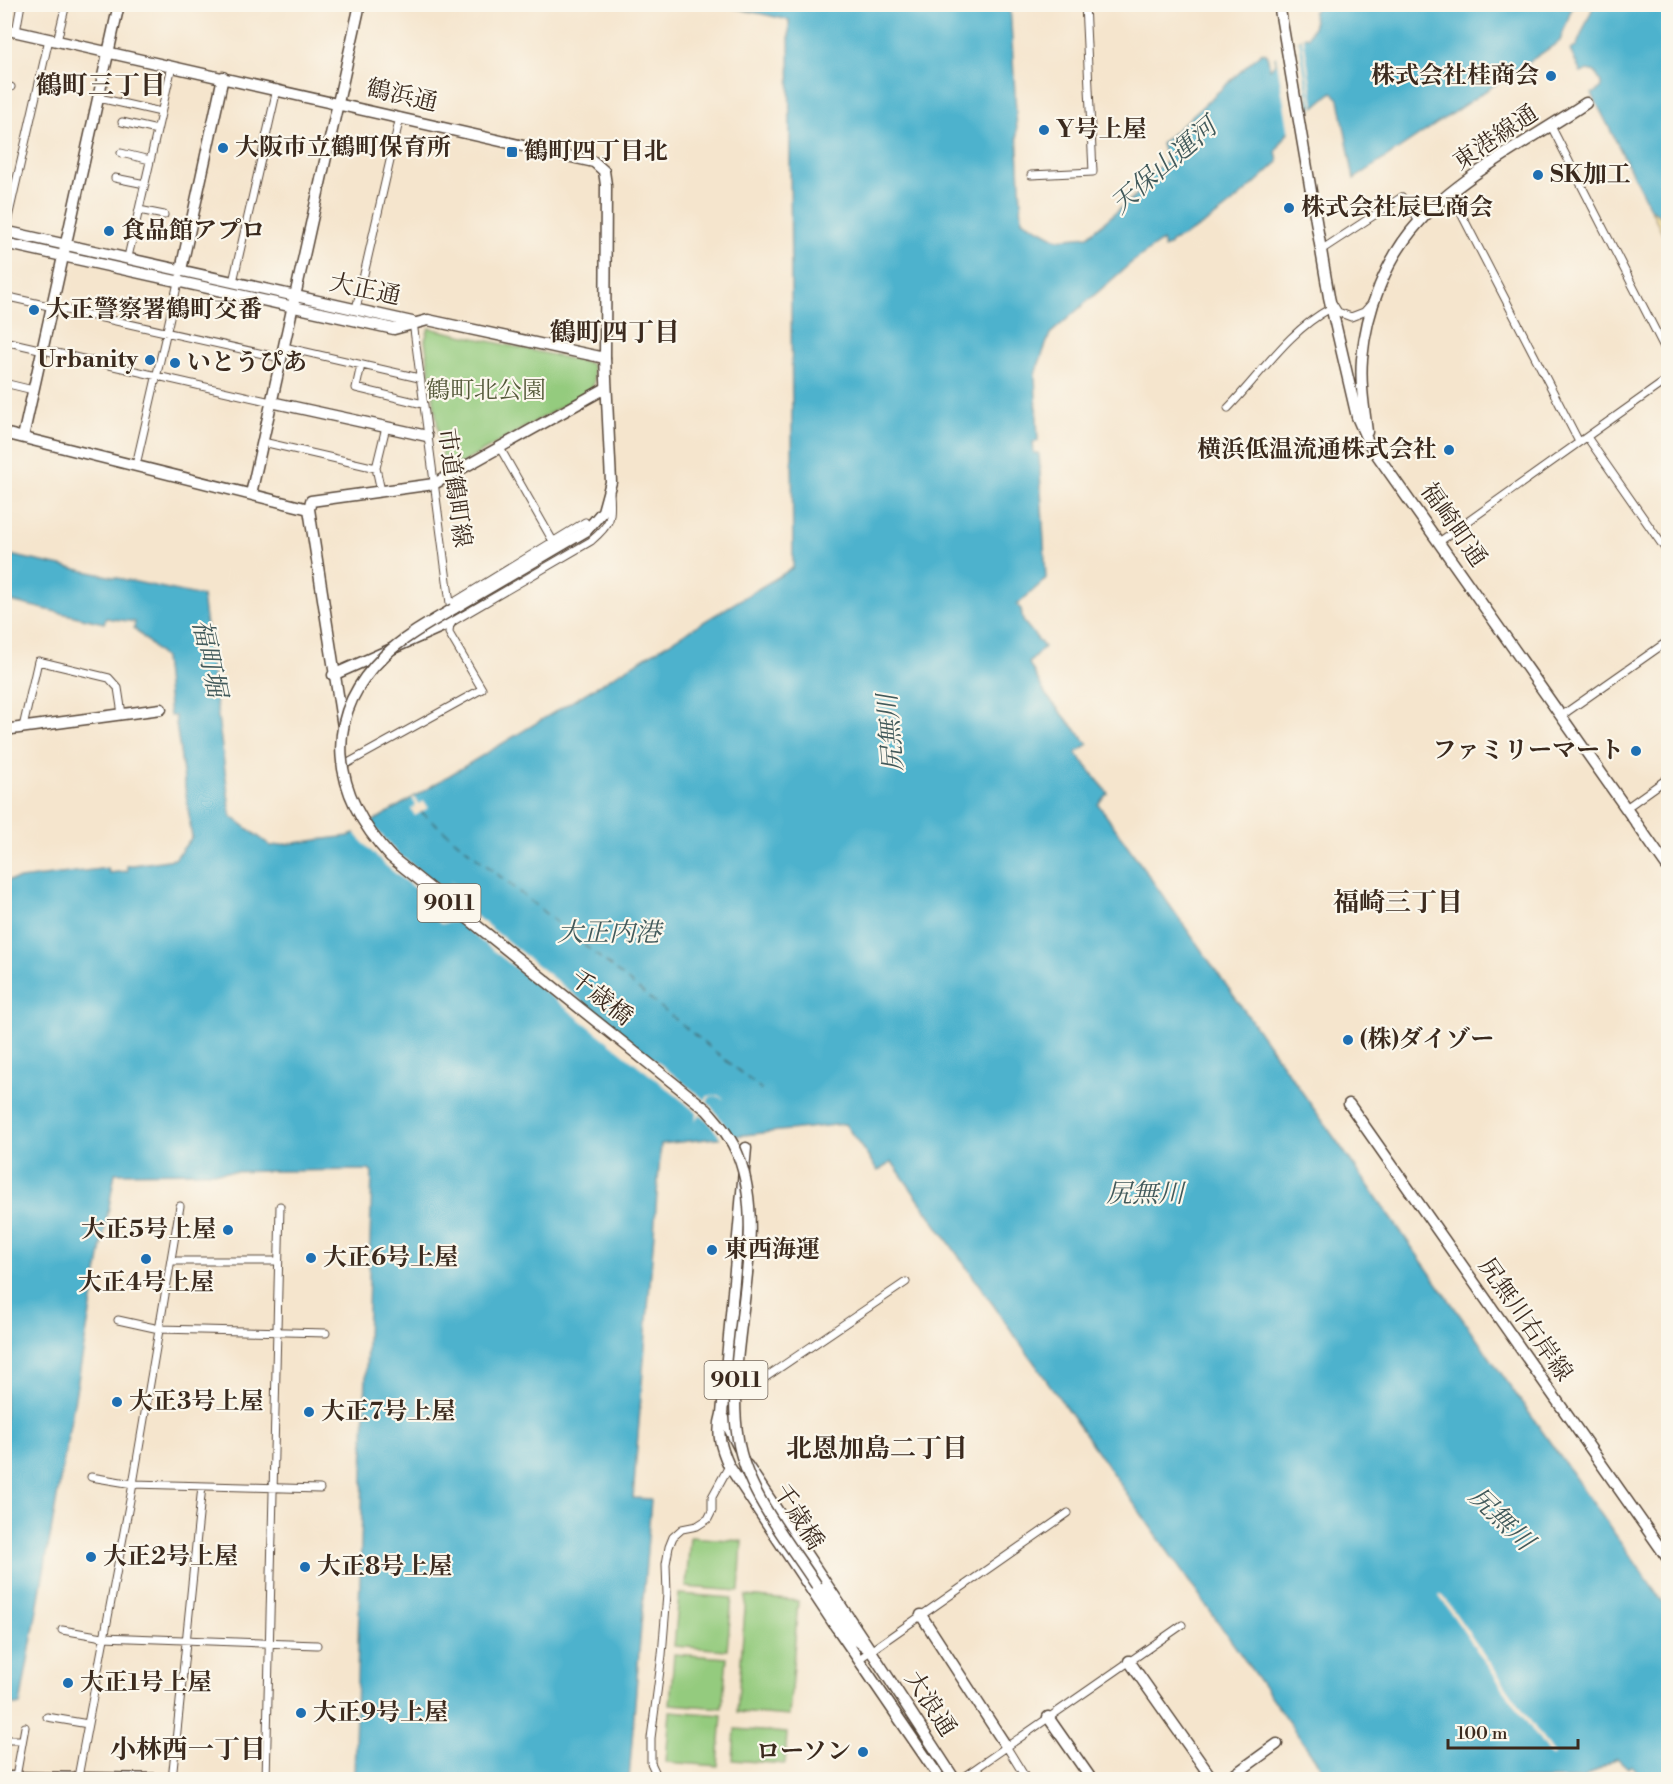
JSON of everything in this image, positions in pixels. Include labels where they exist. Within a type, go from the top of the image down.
[{"type":"street","points":[[10,31],[21,4]]},
{"type":"street","points":[[5,231],[53,40],[66,4]]},
{"type":"street","points":[[23,437],[119,4]]},
{"type":"street","points":[[251,494],[360,4]]},
{"type":"street","points":[[1031,175],[1093,172],[1085,4]]},
{"type":"street","name":"福崎町通","points":[[1279,4],[1330,302],[1357,417],[1368,442],[1668,868]]},
{"type":"street","name":"鶴浜通","points":[[10,31],[338,102],[594,162],[604,171],[605,358],[610,492]]},
{"type":"street","points":[[128,257],[172,66]]},
{"type":"street","points":[[136,465],[224,77]]},
{"type":"street","points":[[233,282],[277,89]]},
{"type":"street","points":[[99,98],[161,112]]},
{"type":"street","name":"東港線通","points":[[1368,442],[1362,358],[1374,301],[1392,260],[1419,221],[1451,194],[1586,104]]},
{"type":"street","points":[[356,309],[400,117]]},
{"type":"street","points":[[122,122],[157,130]]},
{"type":"street","points":[[1551,126],[1668,355]]},
{"type":"street","points":[[120,153],[150,160]]},
{"type":"street","points":[[115,178],[145,184]]},
{"type":"street","points":[[1451,194],[1579,442]]},
{"type":"street","points":[[1322,250],[1402,197],[1419,221]]},
{"type":"street","points":[[139,210],[164,215]]},
{"type":"street","name":"大正通","points":[[5,231],[128,257],[180,276],[294,301],[356,309],[413,322]]},
{"type":"street","name":"大正通","points":[[4,243],[64,257],[180,276],[233,282],[394,329],[413,322]]},
{"type":"street","points":[[4,296],[167,332],[361,365],[419,378]]},
{"type":"street","points":[[1228,408],[1260,375],[1286,340],[1330,302],[1338,312],[1351,317],[1364,312],[1374,301]]},
{"type":"street","points":[[413,322],[428,320],[605,358]]},
{"type":"street","name":"市道鶴町線","points":[[413,322],[451,604],[450,623]]},
{"type":"street","points":[[4,341],[427,436]]},
{"type":"street","points":[[361,365],[356,388],[423,404]]},
{"type":"street","points":[[1439,542],[1668,379]]},
{"type":"street","points":[[4,383],[33,390]]},
{"type":"street","points":[[450,623],[449,633],[482,689],[348,763],[309,509],[311,501],[434,484],[606,388]]},
{"type":"street","points":[[381,491],[376,468],[386,427]]},
{"type":"street","points":[[4,433],[309,509]]},
{"type":"street","points":[[1587,437],[1668,553]]},
{"type":"street","points":[[262,442],[376,468]]},
{"type":"street","points":[[500,448],[554,543]]},
{"type":"street","points":[[333,675],[450,623],[591,541],[608,526],[612,517],[610,492]]},
{"type":"street","name":"千歳橋","points":[[610,492],[598,520],[574,540],[419,629],[386,654],[367,675],[352,701],[342,735],[344,781],[358,816],[391,856],[707,1110],[726,1133],[742,1168],[749,1223],[736,1384],[736,1422],[741,1454],[753,1484],[817,1586],[855,1639],[871,1651]]},
{"type":"street","points":[[451,604],[585,522]]},
{"type":"street","points":[[1561,716],[1668,641]]},
{"type":"street","points":[[23,727],[38,661],[110,678],[118,688],[122,714]]},
{"type":"street","points":[[4,730],[161,709]]},
{"type":"street","points":[[1626,808],[1668,778]]},
{"type":"street","name":"尻無川右岸線","points":[[1349,1104],[1668,1559]]},
{"type":"street","name":"大浪通","points":[[746,1148],[722,1411],[718,1428],[729,1466],[837,1628],[950,1778]]},
{"type":"street","points":[[78,1778],[133,1484],[180,1206]]},
{"type":"street","points":[[266,1779],[280,1206]]},
{"type":"street","points":[[171,1261],[279,1261]]},
{"type":"street","points":[[871,1651],[747,1465],[722,1411],[906,1282]]},
{"type":"street","points":[[118,1320],[159,1329],[326,1333]]},
{"type":"street","points":[[659,1779],[651,1763],[651,1738],[662,1655],[667,1594],[666,1564],[669,1547],[673,1537],[682,1528],[697,1526],[708,1519],[712,1511],[712,1497],[729,1466],[747,1465]]},
{"type":"street","points":[[91,1477],[133,1484],[320,1489]]},
{"type":"street","points":[[172,1779],[202,1486]]},
{"type":"street","points":[[859,1659],[1068,1514]]},
{"type":"street","points":[[830,1605],[837,1628]]},
{"type":"street","points":[[921,1615],[1027,1779]]},
{"type":"street","points":[[950,1778],[1006,1746],[1182,1625]]},
{"type":"street","points":[[62,1630],[103,1637],[317,1645]]},
{"type":"street","name":"大浪通","points":[[871,1651],[950,1778]]},
{"type":"street","points":[[1129,1661],[1213,1779]]},
{"type":"street","points":[[47,1717],[88,1724]]},
{"type":"street","points":[[1048,1717],[1092,1779]]},
{"type":"street","points":[[16,1778],[25,1727]]},
{"type":"street","points":[[4,1740],[22,1740]]},
{"type":"street","points":[[1227,1779],[1277,1744]]},
{"type":"street","points":[[4,1777],[256,1779]]},
{"type":"green space","name":"鶴町北公園","points":[[429,328],[589,363],[593,367],[594,383],[591,390],[448,471],[444,469],[425,340]]},
{"type":"green space","points":[[690,1537],[742,1541],[739,1591],[686,1587]]},
{"type":"green space","points":[[679,1594],[732,1598],[727,1650],[674,1646]]},
{"type":"green space","points":[[746,1596],[798,1601],[789,1716],[737,1712]]},
{"type":"green space","points":[[674,1654],[727,1658],[722,1708],[670,1704]]},
{"type":"green space","points":[[670,1711],[722,1715],[718,1766],[666,1762]]},
{"type":"green space","points":[[735,1729],[787,1733],[785,1764],[733,1760]]},
{"type":"sand","points":[[1650,208],[1659,215],[1664,223],[1668,244]]},
{"type":"water","points":[[721,5],[1010,5],[1022,220],[1057,239],[1088,236],[1142,190],[1148,174],[1167,162],[1161,144],[1262,52],[1267,54],[1270,69],[1276,63],[1275,58],[1305,36],[1308,37],[1314,25],[1313,12],[1321,5],[1573,5],[1560,41],[1354,179],[1339,99],[1332,92],[1292,126],[1276,151],[1278,162],[1240,197],[1201,226],[1171,242],[1170,245],[1164,248],[1162,241],[1131,263],[1050,334],[1035,374],[1038,441],[1033,442],[1034,453],[1039,453],[1046,579],[1017,605],[1021,609],[1023,621],[1044,647],[1029,663],[1046,695],[1088,744],[1076,753],[1108,793],[1098,804],[1668,1609],[1668,1779],[1642,1779],[1631,1765],[1628,1768],[1617,1758],[1583,1779],[1329,1779],[892,1162],[878,1171],[845,1124],[661,1144],[633,1498],[651,1499],[629,1779],[354,1779],[372,1173],[369,1170],[115,1173],[20,1705],[5,1705],[4,881],[108,868],[109,873],[127,871],[127,866],[175,859],[192,837],[175,716],[170,716],[164,658],[134,628],[135,622],[106,618],[104,623],[5,600],[5,554],[202,596],[231,816],[271,846],[349,836],[793,568],[789,20]]},
{"type":"water","points":[[1594,5],[1668,5],[1668,228],[1661,216],[1650,208],[1592,94],[1601,88],[1595,72],[1588,70],[1581,73],[1570,50],[1576,47]]},
{"type":"pier","points":[[1303,34],[1315,112],[1313,114],[1301,35]]},
{"type":"pier","points":[[1299,40],[1311,115],[1289,134],[1276,56]]},
{"type":"pier","points":[[414,797],[419,804],[424,801],[428,808],[415,816],[411,809],[416,806],[412,798]]},
{"type":"pier","points":[[369,821],[396,852],[464,907],[464,895],[449,880],[465,893],[466,908],[705,1100],[708,1096],[718,1095],[725,1100],[717,1096],[710,1097],[707,1101],[735,1139],[722,1140],[707,1120],[699,1115],[694,1123],[697,1113],[456,921],[441,924],[425,910],[442,922],[454,920],[386,866],[353,830]]},
{"type":"pier","points":[[1442,1594],[1554,1755],[1551,1757],[1439,1596]]},
{"type":"ferry route","points":[[421,812],[761,1089],[760,1091]]},
{"type":"place","name":"株式会社桂商会","points":[[1551,76]]},
{"type":"place","name":"Y号上屋","points":[[1044,130]]},
{"type":"place","name":"大阪市立鶴町保育所","points":[[223,148]]},
{"type":"place","name":"鶴町四丁目北","points":[[512,152]]},
{"type":"place","name":"SK加工","points":[[1538,175]]},
{"type":"place","name":"株式会社辰巳商会","points":[[1289,208]]},
{"type":"place","name":"食品館アプロ","points":[[109,231]]},
{"type":"place","name":"大正警察署鶴町交番","points":[[34,310]]},
{"type":"place","name":"Urbanity","points":[[150,360]]},
{"type":"place","name":"いとうぴあ","points":[[175,363]]},
{"type":"place","name":"横浜低温流通株式会社","points":[[1449,450]]},
{"type":"place","name":"ファミリーマート","points":[[1636,751]]},
{"type":"place","name":"(株)ダイゾー","points":[[1348,1040]]},
{"type":"place","name":"大正5号上屋","points":[[228,1230]]},
{"type":"place","name":"東西海運","points":[[712,1250]]},
{"type":"place","name":"大正6号上屋","points":[[311,1258]]},
{"type":"place","name":"大正4号上屋","points":[[146,1259]]},
{"type":"place","name":"大正3号上屋","points":[[117,1402]]},
{"type":"place","name":"大正7号上屋","points":[[309,1412]]},
{"type":"place","name":"大正2号上屋","points":[[91,1557]]},
{"type":"place","name":"大正8号上屋","points":[[305,1567]]},
{"type":"place","name":"大正1号上屋","points":[[68,1683]]},
{"type":"place","name":"大正9号上屋","points":[[301,1713]]},
{"type":"place","name":"ローソン","points":[[863,1752]]},
{"type":"district","name":"鶴町三丁目","points":[[101,86]]},
{"type":"district","name":"鶴町四丁目","points":[[615,333]]},
{"type":"district","name":"福崎三丁目","points":[[1398,903]]},
{"type":"district","name":"北恩加島二丁目","points":[[877,1449]]},
{"type":"district","name":"小林西一丁目","points":[[188,1750]]},
{"type":"water label","name":"天保山運河","points":[[1164,166]]},
{"type":"water label","name":"福町堀","points":[[209,658]]},
{"type":"water label","name":"尻無川","points":[[891,733]]},
{"type":"water label","name":"大正内港","points":[[609,933]]},
{"type":"water label","name":"尻無川","points":[[1145,1194]]},
{"type":"water label","name":"尻無川","points":[[1501,1519]]}]
